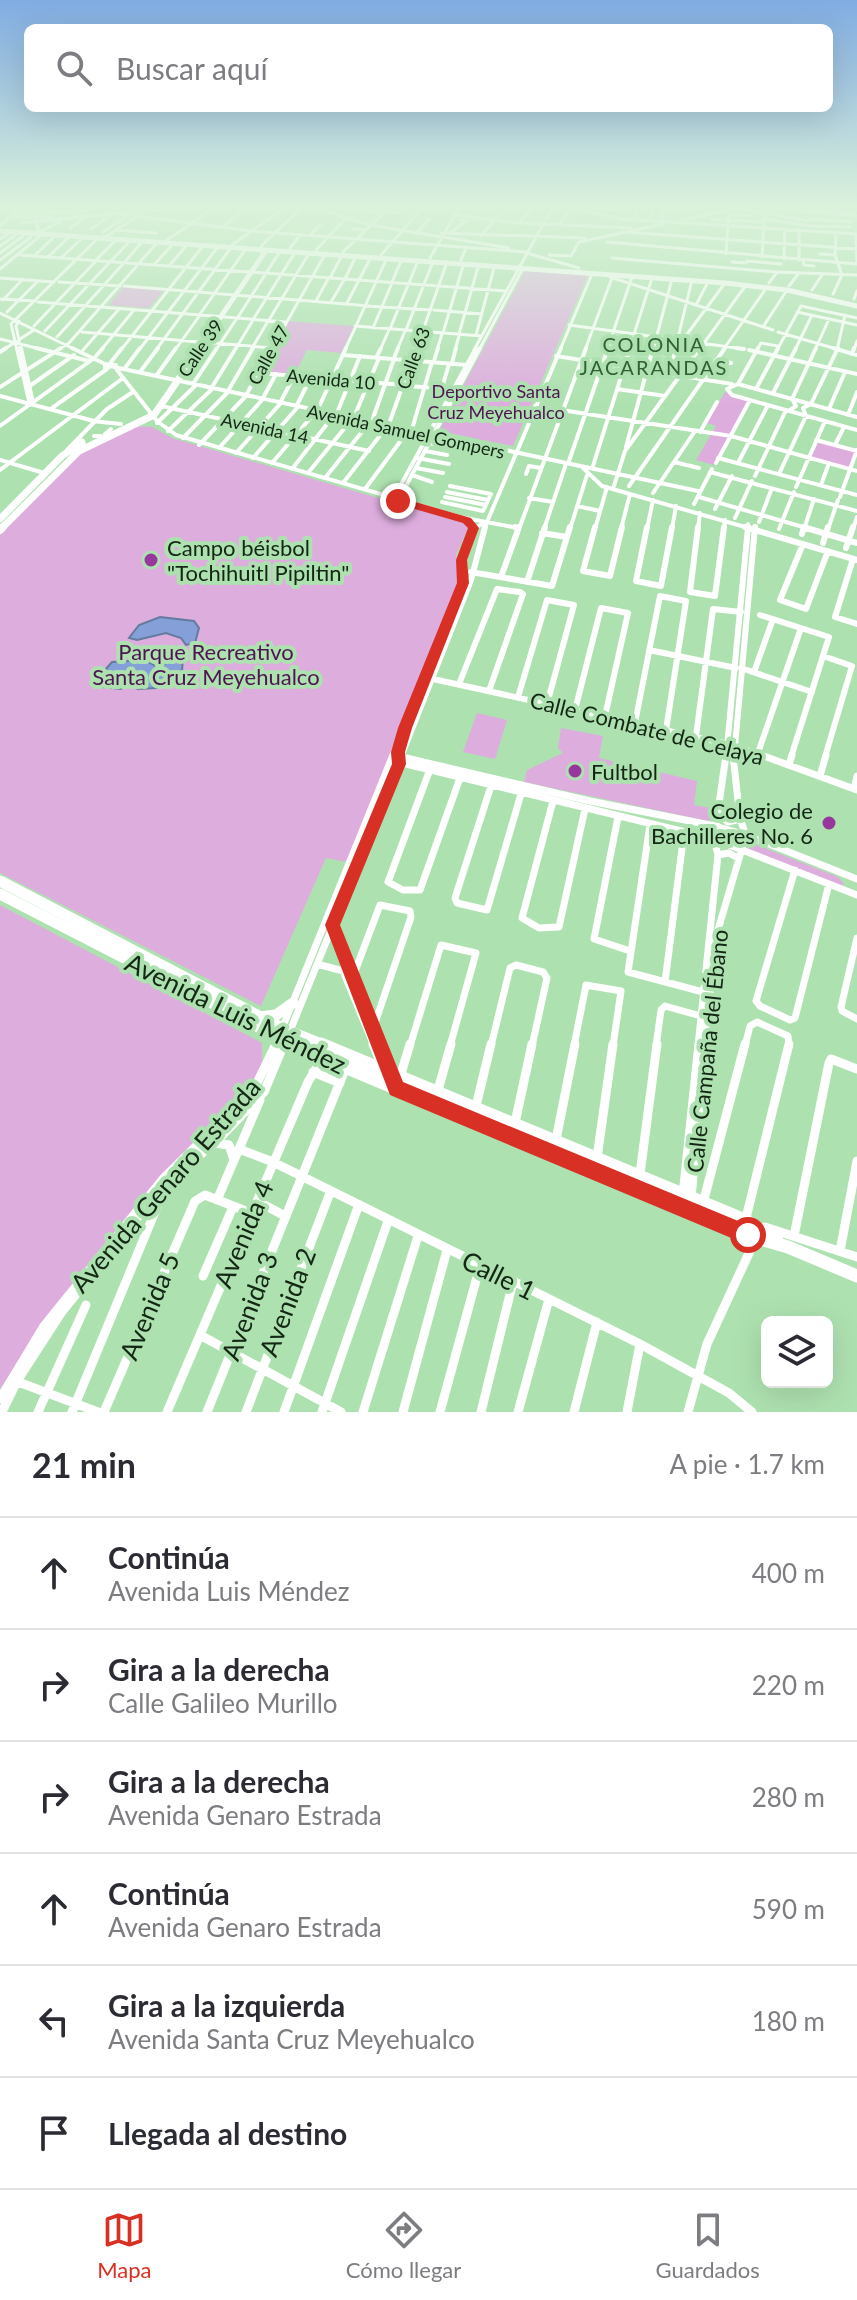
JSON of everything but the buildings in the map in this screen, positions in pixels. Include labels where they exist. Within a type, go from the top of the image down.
[{"type":"main road","name":"Calle 39","points":[[150,419],[248,274]]},
{"type":"main road","points":[[603,274],[768,285]]},
{"type":"main road","points":[[660,274],[768,285],[855,302]]},
{"type":"main road","name":"Calle 39","points":[[150,419],[175,381]]},
{"type":"main road","points":[[0,519],[62,456],[110,432],[150,419]]},
{"type":"main road","points":[[110,432],[121,424],[150,419]]},
{"type":"main road","points":[[0,530],[72,457],[96,438]]},
{"type":"main road","name":"Avenida Luis Méndez","points":[[0,881],[260,1017],[284,1035],[476,1106],[745,1220],[857,1276]]},
{"type":"main road","name":"Avenida Luis Méndez","points":[[0,894],[323,1057],[347,1067],[393,1076],[756,1238],[791,1242]]},
{"type":"main road","points":[[260,1017],[276,1015],[293,1003]]},
{"type":"street","points":[[31,404],[16,326],[18,320],[65,274]]},
{"type":"street","points":[[0,352],[17,343],[34,328],[84,274]]},
{"type":"street","points":[[45,331],[99,274]]},
{"type":"street","points":[[57,337],[114,274]]},
{"type":"street","points":[[68,345],[131,274]]},
{"type":"street","points":[[52,408],[109,366],[182,274]]},
{"type":"street","points":[[125,368],[198,274]]},
{"type":"street","points":[[140,372],[213,274]]},
{"type":"street","points":[[156,376],[229,274]]},
{"type":"street","points":[[150,419],[173,408],[194,385],[267,274],[506,291]]},
{"type":"street","name":"Calle 47","points":[[200,444],[246,396],[314,274]]},
{"type":"street","points":[[316,301],[331,274]]},
{"type":"street","points":[[331,302],[347,274]]},
{"type":"street","points":[[347,303],[362,274]]},
{"type":"street","points":[[272,463],[317,410],[379,274]]},
{"type":"street","points":[[373,328],[396,274]]},
{"type":"street","points":[[308,473],[353,418],[412,274]]},
{"type":"street","points":[[325,478],[371,422],[427,274]]},
{"type":"street","name":"Calle 63","points":[[344,484],[389,426],[445,274]]},
{"type":"street","points":[[365,489],[410,430],[460,274]]},
{"type":"street","points":[[442,388],[476,274]]},
{"type":"street","points":[[482,337],[481,314],[492,274]]},
{"type":"street","points":[[396,499],[516,274]]},
{"type":"street","points":[[482,337],[517,274]]},
{"type":"street","name":"Avenida Genaro Estrada","points":[[2,1412],[13,1380],[44,1326],[163,1179],[254,1089],[284,1035],[317,964],[433,679],[487,522],[592,274]]},
{"type":"street","points":[[679,340],[706,309],[725,274]]},
{"type":"street","points":[[629,486],[776,274]]},
{"type":"street","points":[[763,327],[798,274],[857,275]]},
{"type":"street","points":[[168,431],[211,388],[282,275]]},
{"type":"street","points":[[756,389],[778,346],[778,332],[805,306],[822,275]]},
{"type":"street","points":[[824,309],[842,275]]},
{"type":"street","points":[[183,438],[227,392],[296,276]]},
{"type":"street","points":[[501,577],[610,276],[854,355],[857,341]]},
{"type":"street","points":[[527,582],[632,277]]},
{"type":"street","points":[[0,278],[367,305]]},
{"type":"street","points":[[0,287],[8,278]]},
{"type":"street","points":[[463,570],[552,586],[652,278]]},
{"type":"street","points":[[1,300],[23,279]]},
{"type":"street","points":[[630,494],[610,576],[583,571],[600,511],[625,451],[672,279]]},
{"type":"street","points":[[670,372],[692,280]]},
{"type":"street","points":[[0,320],[38,281]]},
{"type":"street","points":[[696,305],[708,282]]},
{"type":"street","points":[[625,451],[746,285]]},
{"type":"street","points":[[806,416],[802,410],[811,404],[846,323],[845,314],[855,302],[857,291]]},
{"type":"street","points":[[1,300],[286,322]]},
{"type":"street","points":[[297,300],[493,315]]},
{"type":"street","points":[[805,306],[857,318]]},
{"type":"street","points":[[101,307],[151,312]]},
{"type":"street","points":[[0,387],[51,352],[68,345],[101,307]]},
{"type":"street","points":[[31,385],[81,351],[119,309]]},
{"type":"street","points":[[0,426],[92,360],[134,310]]},
{"type":"street","points":[[0,311],[109,366],[123,378],[150,419],[174,437],[460,517],[518,528]]},
{"type":"street","points":[[797,312],[857,325]]},
{"type":"street","points":[[773,393],[812,315]]},
{"type":"street","points":[[792,399],[829,319]]},
{"type":"street","points":[[570,325],[756,351],[857,374]]},
{"type":"street","points":[[355,327],[482,337]]},
{"type":"street","points":[[355,327],[389,329]]},
{"type":"street","points":[[34,328],[68,345]]},
{"type":"street","points":[[82,332],[272,348]]},
{"type":"street","points":[[0,341],[109,366],[132,383],[150,419],[183,438],[365,489],[467,521],[473,528],[487,522]]},
{"type":"street","points":[[778,346],[761,343],[735,384],[728,387],[728,392],[857,430]]},
{"type":"street","points":[[343,354],[468,365]]},
{"type":"street","points":[[343,354],[378,357]]},
{"type":"street","points":[[292,469],[336,414],[360,356]]},
{"type":"street","points":[[558,356],[726,381],[857,417]]},
{"type":"street","points":[[716,360],[731,363]]},
{"type":"street","points":[[405,483],[416,468],[418,458],[425,451],[453,389],[468,365]]},
{"type":"street","points":[[712,365],[725,368]]},
{"type":"street","name":"Avenida Samuel Gompers","points":[[109,366],[175,381]]},
{"type":"street","name":"Avenida Samuel Gompers","points":[[109,366],[567,462],[584,466],[589,473]]},
{"type":"street","points":[[24,371],[31,385],[31,404]]},
{"type":"street","points":[[829,409],[845,372]]},
{"type":"street","name":"Avenida 10","points":[[259,373],[453,389]]},
{"type":"street","points":[[219,448],[263,399],[276,374]]},
{"type":"street","points":[[236,453],[280,403],[294,376]]},
{"type":"street","points":[[253,458],[297,406],[311,377]]},
{"type":"street","points":[[0,470],[123,378]]},
{"type":"street","points":[[617,389],[665,396]]},
{"type":"street","points":[[62,456],[109,407],[133,392]]},
{"type":"street","points":[[848,415],[857,392]]},
{"type":"street","points":[[0,396],[94,421],[121,424]]},
{"type":"street","points":[[735,518],[786,410],[796,406],[792,399]]},
{"type":"street","points":[[694,504],[750,400]]},
{"type":"street","points":[[676,506],[661,586],[636,581],[653,496],[678,455],[717,402]]},
{"type":"street","points":[[31,404],[72,415]]},
{"type":"street","points":[[738,463],[768,405]]},
{"type":"street","name":"Avenida 14","points":[[161,406],[389,456]]},
{"type":"street","points":[[537,406],[731,436],[857,471]]},
{"type":"street","points":[[779,474],[806,416]]},
{"type":"street","points":[[779,530],[825,421]]},
{"type":"street","points":[[835,445],[844,427]]},
{"type":"street","points":[[816,440],[857,450],[823,543]]},
{"type":"street","points":[[429,443],[485,454]]},
{"type":"street","points":[[425,451],[447,455]]},
{"type":"street","points":[[678,455],[690,459]]},
{"type":"street","points":[[418,458],[449,464]]},
{"type":"street","points":[[0,460],[44,473]]},
{"type":"street","points":[[674,462],[699,468]]},
{"type":"street","points":[[714,465],[738,463],[821,485],[857,511]]},
{"type":"street","points":[[821,485],[829,463]]},
{"type":"street","points":[[714,465],[732,476],[753,479],[772,488],[795,490],[814,499],[857,495]]},
{"type":"street","points":[[526,474],[529,466],[541,468]]},
{"type":"street","points":[[416,468],[443,473]]},
{"type":"street","points":[[589,473],[636,476],[699,492],[716,506],[739,510],[753,526]]},
{"type":"street","points":[[589,473],[599,484],[753,526],[856,559]]},
{"type":"street","points":[[589,473],[611,487],[630,494],[653,496],[676,506],[753,526],[856,559]]},
{"type":"street","points":[[412,475],[432,482]]},
{"type":"street","points":[[716,506],[732,476]]},
{"type":"street","points":[[753,526],[772,488]]},
{"type":"street","points":[[438,510],[447,492]]},
{"type":"street","points":[[447,492],[469,496],[487,503],[469,496],[447,492]]},
{"type":"street","points":[[460,517],[469,496]]},
{"type":"street","points":[[529,498],[553,502]]},
{"type":"street","points":[[803,531],[814,499]]},
{"type":"street","points":[[577,506],[600,511]]},
{"type":"street","points":[[700,513],[689,591],[715,596],[725,520]]},
{"type":"street","points":[[846,548],[857,517]]},
{"type":"street","points":[[753,526],[782,522],[803,531],[857,543]]},
{"type":"street","name":"Calle Campaña del Ébano","points":[[741,638],[741,612],[753,526]]},
{"type":"street","name":"Calle Campaña del Ébano","points":[[692,1199],[701,1016],[718,855],[715,826],[720,815],[731,744],[753,526]]},
{"type":"street","name":"Avenida Genaro Estrada","points":[[0,1399],[61,1313],[168,1180],[215,1143],[264,1092],[293,1003],[463,583],[461,560],[473,528]]},
{"type":"street","points":[[542,533],[567,537]]},
{"type":"street","points":[[466,547],[473,544],[477,549]]},
{"type":"street","points":[[803,544],[780,600],[806,609],[828,551]]},
{"type":"street","points":[[856,559],[835,617],[857,624]]},
{"type":"street","points":[[459,684],[497,589],[523,594],[489,691]]},
{"type":"street","points":[[635,723],[660,596],[686,601],[666,730]]},
{"type":"street","points":[[518,697],[547,600],[574,605],[547,704]]},
{"type":"street","points":[[696,736],[713,609],[717,607],[741,612]]},
{"type":"street","points":[[575,710],[601,608],[628,613],[605,716]]},
{"type":"street","points":[[760,615],[829,637],[789,765]]},
{"type":"street","points":[[754,672],[773,619]]},
{"type":"street","points":[[758,753],[801,628]]},
{"type":"street","points":[[649,650],[754,672],[812,692]]},
{"type":"street","points":[[820,776],[852,666],[823,656]]},
{"type":"street","name":"Calle Combate de Celaya","points":[[433,679],[731,744],[855,789]]},
{"type":"street","points":[[378,794],[399,760],[405,728]]},
{"type":"street","name":"Calle Campaña del Ébano","points":[[692,1199],[715,940],[746,835],[740,819],[731,744]]},
{"type":"street","points":[[399,760],[429,772],[461,775],[521,794],[554,797],[585,809],[714,839],[857,895]]},
{"type":"street","points":[[399,760],[554,797],[715,826],[746,835],[854,878],[848,891]]},
{"type":"street","points":[[429,772],[389,884],[418,892],[461,775]]},
{"type":"street","points":[[855,789],[857,776]]},
{"type":"street","points":[[491,786],[455,902],[487,910],[521,794]]},
{"type":"street","points":[[554,797],[523,922],[556,930],[585,809]]},
{"type":"street","points":[[720,815],[728,822],[740,819]]},
{"type":"street","points":[[618,817],[594,939],[630,951]]},
{"type":"street","points":[[667,828],[669,817]]},
{"type":"street","points":[[650,825],[628,972],[703,992]]},
{"type":"street","points":[[665,982],[684,833]]},
{"type":"street","points":[[718,855],[729,853],[738,858]]},
{"type":"street","points":[[795,870],[756,1001],[760,1006],[793,1020],[829,884]]},
{"type":"street","points":[[354,974],[380,905],[412,914],[374,1026]]},
{"type":"street","points":[[333,925],[393,1076]]},
{"type":"street","points":[[857,938],[842,1011],[857,1019]]},
{"type":"street","points":[[393,1076],[441,945],[476,953],[437,1091]]},
{"type":"street","points":[[317,964],[354,974]]},
{"type":"street","points":[[476,1106],[512,965],[547,974],[515,1123]]},
{"type":"street","points":[[343,971],[393,1076]]},
{"type":"street","points":[[556,1140],[586,985],[621,991],[597,1158]]},
{"type":"street","points":[[640,1176],[662,1007],[701,1016]]},
{"type":"street","points":[[692,1199],[752,1023],[788,1036],[790,1041],[745,1220]]},
{"type":"street","name":"Avenida 4","points":[[167,1412],[273,1162],[313,1072],[323,1057]]},
{"type":"street","points":[[791,1242],[831,1059],[857,1069]]},
{"type":"street","name":"Avenida 3","points":[[207,1412],[347,1067]]},
{"type":"street","points":[[313,1072],[340,1083]]},
{"type":"street","points":[[251,1213],[217,1200],[264,1092]]},
{"type":"street","points":[[215,1143],[229,1145],[233,1149],[233,1162]]},
{"type":"street","name":"Calle 1","points":[[239,1149],[273,1162],[358,1207],[640,1344],[729,1393],[752,1412]]},
{"type":"street","points":[[840,1251],[857,1161]]},
{"type":"street","points":[[74,1408],[168,1180]]},
{"type":"street","name":"Avenida 2","points":[[246,1412],[330,1193]]},
{"type":"street","name":"Avenida 5","points":[[101,1412],[195,1201],[205,1195],[217,1200]]},
{"type":"street","points":[[257,1201],[285,1216]]},
{"type":"street","points":[[203,1276],[233,1207]]},
{"type":"street","points":[[284,1412],[358,1207]]},
{"type":"street","points":[[324,1408],[388,1221]]},
{"type":"street","points":[[363,1412],[418,1236]]},
{"type":"street","points":[[688,1412],[695,1374],[756,1238]]},
{"type":"street","name":"Avenida Luis Méndez","points":[[791,1242],[857,1257]]},
{"type":"street","points":[[403,1412],[447,1250]]},
{"type":"street","points":[[440,1412],[480,1266]]},
{"type":"street","points":[[481,1412],[513,1282]]},
{"type":"street","points":[[518,1412],[549,1299]]},
{"type":"street","points":[[38,1412],[86,1305]]},
{"type":"street","points":[[574,1412],[597,1322]]},
{"type":"street","points":[[200,1335],[293,1385],[324,1408],[341,1412]]},
{"type":"street","points":[[627,1412],[640,1344]]},
{"type":"street","points":[[13,1380],[47,1392],[74,1408],[101,1412]]},
{"type":"green space","name":"Deportivo Santa Cruz Meyehualco","points":[[523,274],[588,275],[513,446],[439,431]]},
{"type":"green space","points":[[124,286],[164,290],[149,308],[109,305]]},
{"type":"green space","points":[[287,321],[354,326],[341,353],[307,350],[294,375],[260,373]]},
{"type":"green space","points":[[725,392],[749,400],[714,465],[696,460],[716,426],[707,423]]},
{"type":"green space","name":"Parque Recreativo Santa Cruz Meyehualco","points":[[134,426],[152,427],[172,438],[464,523],[468,528],[456,555],[461,582],[347,862],[326,858],[261,1006],[0,873],[0,535],[77,456]]},
{"type":"green space","points":[[819,441],[855,451],[849,468],[811,457]]},
{"type":"green space","points":[[477,713],[507,720],[495,759],[463,752]]},
{"type":"green space","points":[[561,728],[603,736],[599,758],[697,781],[694,805],[715,809],[715,816],[708,821],[524,782],[527,770],[563,753],[558,748]]},
{"type":"green space","points":[[716,829],[838,877],[844,884],[840,886],[716,838]]},
{"type":"green space","points":[[0,905],[262,1043],[262,1065],[252,1087],[45,1321],[0,1389]]},
{"type":"water","points":[[160,617],[194,621],[199,628],[195,643],[186,645],[181,638],[166,633],[137,640],[129,638],[139,625]]},
{"type":"water","points":[[180,655],[183,658],[182,671],[157,688],[138,689],[143,680],[136,676],[128,678],[121,689],[104,687],[105,670],[112,662],[145,660],[161,669],[169,658]]},
{"type":"place","name":"Campo béisbol \"Tochihuitl Pipiltin\"","points":[[151,560]]},
{"type":"place","name":"Fultbol","points":[[575,771]]},
{"type":"place","name":"Colegio de Bachilleres No. 6","points":[[829,823]]},
{"type":"district","name":"COLONIA JACARANDAS","points":[[654,356]]},
{"type":"route","points":[[398,501],[467,521],[473,528],[461,560],[463,583],[405,728],[398,752],[399,764],[333,925],[397,1088],[748,1235]]}]
